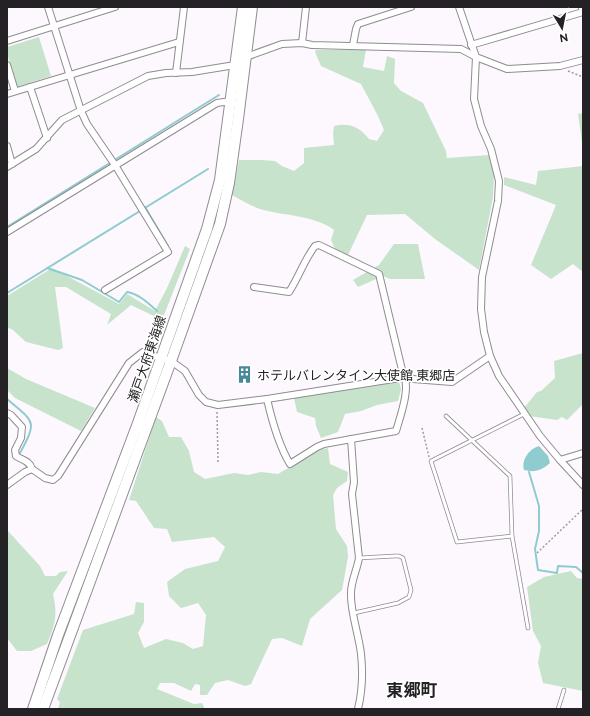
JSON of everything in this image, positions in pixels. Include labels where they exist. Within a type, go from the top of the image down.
[{"type":"main road","name":"瀬戸大府東海線","points":[[43,709],[166,360],[217,194],[243,7]]},
{"type":"main road","name":"瀬戸大府東海線","points":[[33,709],[58,635],[220,224],[229,183],[252,7]]},
{"type":"street","points":[[48,7],[81,111],[87,124],[115,165],[168,252],[105,290]]},
{"type":"street","points":[[7,41],[115,7]]},
{"type":"street","points":[[176,73],[184,7]]},
{"type":"street","points":[[302,44],[306,7]]},
{"type":"street","points":[[354,45],[356,28],[358,24],[411,7]]},
{"type":"street","points":[[459,7],[476,57],[474,99],[481,126],[491,149],[499,181],[498,201],[482,277],[481,309],[490,356],[499,376],[524,414],[540,436],[583,485]]},
{"type":"street","points":[[471,45],[583,12]]},
{"type":"street","points":[[7,94],[179,42]]},
{"type":"street","points":[[246,57],[282,44],[302,44],[460,49],[507,69],[560,66],[583,60]]},
{"type":"street","points":[[7,65],[15,91]]},
{"type":"street","points":[[7,146],[10,166],[36,149],[62,120],[148,76],[166,73],[192,72],[235,65]]},
{"type":"street","points":[[30,87],[47,138]]},
{"type":"street","points":[[7,232],[217,103],[231,101]]},
{"type":"street","points":[[254,287],[289,292],[297,280],[310,252],[315,246],[319,245],[379,274],[403,374],[406,378],[405,396],[396,431],[324,444],[290,464],[276,433],[267,399]]},
{"type":"street","points":[[7,413],[11,415],[22,427],[21,438],[15,450],[16,456],[28,462],[32,469],[46,478],[53,480],[58,476],[129,363],[143,352],[166,360],[185,371],[199,395],[206,402],[217,405],[239,404],[400,378],[452,382],[490,356]]},
{"type":"street","points":[[351,439],[354,482],[352,494],[359,558],[358,567],[352,583],[351,595],[361,654],[361,686],[358,709]]},
{"type":"street","points":[[560,460],[583,453]]},
{"type":"street","points":[[7,485],[24,472],[32,469]]},
{"type":"lane","points":[[512,536],[457,542],[431,461],[524,414]]},
{"type":"lane","points":[[446,416],[510,476],[512,536],[528,628]]},
{"type":"lane","points":[[354,613],[398,603],[409,597],[411,590],[403,558],[400,556],[359,558]]},
{"type":"lane","points":[[558,709],[564,690]]},
{"type":"path","points":[[560,66],[583,77]]},
{"type":"path","points":[[217,405],[218,462]]},
{"type":"path","points":[[422,428],[426,451],[431,461]]},
{"type":"path","points":[[537,553],[583,508]]},
{"type":"green space","points":[[39,37],[51,76],[17,87],[7,53],[7,47]]},
{"type":"green space","points":[[316,50],[366,50],[363,67],[384,71],[387,56],[395,59],[394,83],[401,91],[423,103],[446,151],[447,158],[489,155],[494,175],[493,197],[479,270],[435,239],[405,214],[367,215],[348,255],[336,251],[331,240],[334,230],[326,225],[317,221],[260,209],[232,195],[239,160],[275,161],[294,171],[304,163],[304,148],[334,145],[334,126],[354,126],[362,131],[369,139],[377,141],[384,130],[361,84],[321,66],[315,52]]},
{"type":"green space","points":[[583,113],[583,149],[578,114]]},
{"type":"green space","points":[[583,166],[583,272],[573,264],[551,279],[531,265],[556,205],[504,185],[504,177],[536,185],[538,171]]},
{"type":"green space","points":[[394,244],[418,244],[425,279],[390,279],[383,276],[358,287],[353,280],[379,265]]},
{"type":"green space","points":[[185,246],[190,249],[162,320],[131,305],[107,325],[111,314],[66,287],[55,287],[63,348],[58,350],[26,342],[13,330],[7,327],[7,296],[52,268],[119,304],[127,294],[155,311],[167,288]]},
{"type":"green space","points":[[583,353],[583,404],[567,420],[562,417],[557,420],[529,416],[524,408],[537,392],[541,391],[555,378],[554,361]]},
{"type":"green space","points":[[7,368],[26,379],[95,408],[81,431],[15,398],[7,390]]},
{"type":"green space","points":[[399,382],[401,389],[398,401],[345,414],[338,432],[321,438],[316,426],[315,418],[297,412],[294,398]]},
{"type":"green space","points":[[156,417],[162,421],[169,437],[181,437],[189,451],[194,472],[205,479],[234,473],[248,475],[261,472],[278,474],[318,450],[328,448],[330,464],[348,472],[347,481],[337,488],[333,495],[336,529],[347,546],[348,557],[342,590],[310,619],[302,646],[282,638],[272,639],[251,684],[245,686],[228,680],[215,683],[207,695],[200,695],[200,685],[195,684],[191,691],[174,683],[160,683],[157,689],[194,704],[202,703],[205,709],[58,709],[60,702],[57,699],[83,630],[134,614],[136,602],[144,603],[144,622],[138,633],[144,648],[166,639],[183,643],[193,649],[203,646],[206,615],[198,603],[181,608],[169,596],[167,582],[185,569],[218,561],[225,547],[214,537],[172,542],[167,529],[154,528],[136,501],[129,500]]},
{"type":"green space","points":[[7,530],[40,566],[45,576],[56,576],[60,572],[68,571],[53,594],[55,620],[47,644],[31,651],[17,651],[7,638]]},
{"type":"green space","points":[[571,571],[577,578],[583,579],[583,691],[543,683],[538,663],[541,646],[533,631],[527,587],[544,577]]},
{"type":"water","points":[[539,446],[548,456],[550,463],[538,470],[524,470],[523,466],[527,455],[535,447]]},
{"type":"waterway","points":[[7,227],[219,95]]},
{"type":"waterway","points":[[7,293],[208,169]]},
{"type":"waterway","points":[[145,207],[168,246]]},
{"type":"waterway","points":[[47,268],[82,280],[119,302],[127,292],[131,293],[143,299],[157,311]]},
{"type":"waterway","points":[[7,399],[23,412],[28,417],[30,422],[31,427],[29,434],[20,453]]},
{"type":"waterway","points":[[529,472],[539,506],[539,531],[535,549],[538,570],[557,573],[558,566],[576,567],[583,573]]},
{"type":"place","name":"ホテルバレンタイン大使館 東郷店","points":[[244,375]]},
{"type":"district","name":"東郷町","points":[[412,690]]}]
